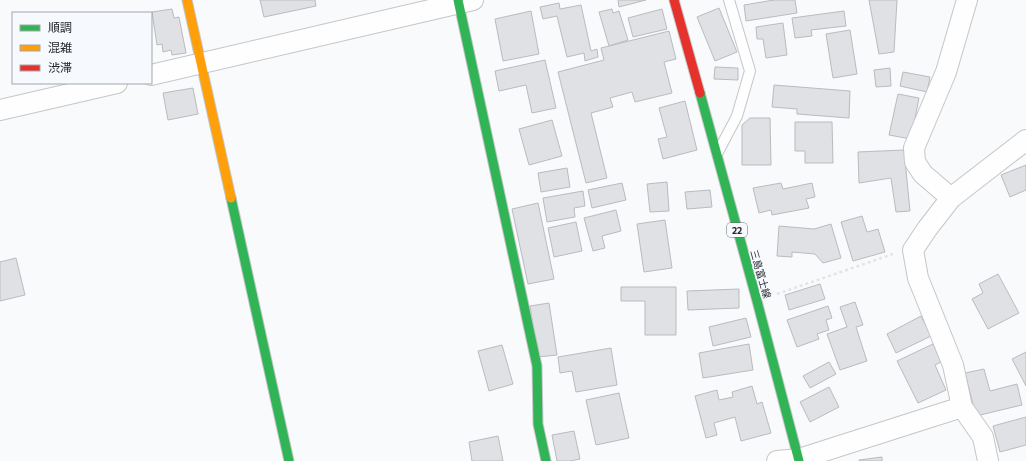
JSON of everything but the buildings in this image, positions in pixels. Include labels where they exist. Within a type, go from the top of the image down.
[{"type":"street","points":[[187,0],[289,461]]},
{"type":"street","name":"三島富士線","points":[[674,0],[799,460]]},
{"type":"street","points":[[952,198],[923,174],[916,162],[914,148],[946,72],[967,0]]},
{"type":"street","points":[[152,75],[463,1],[537,366],[538,424],[546,461]]},
{"type":"street","points":[[0,110],[113,84]]},
{"type":"street","points":[[988,461],[984,437],[962,407],[953,365],[918,278],[913,250],[927,229],[952,198],[1026,140]]},
{"type":"street","points":[[777,461],[799,460],[962,407]]},
{"type":"lane","points":[[716,155],[737,116],[750,71],[729,0]]},
{"type":"path","points":[[757,301],[901,252],[913,250]]},
{"type":"traffic: fast","points":[[458,0],[537,366],[538,424],[546,461]]},
{"type":"traffic: fast","points":[[700,93],[799,461]]},
{"type":"traffic: fast","points":[[231,198],[289,461]]},
{"type":"traffic: slow","points":[[187,0],[231,198]]},
{"type":"traffic: jam","points":[[674,0],[700,93]]}]
